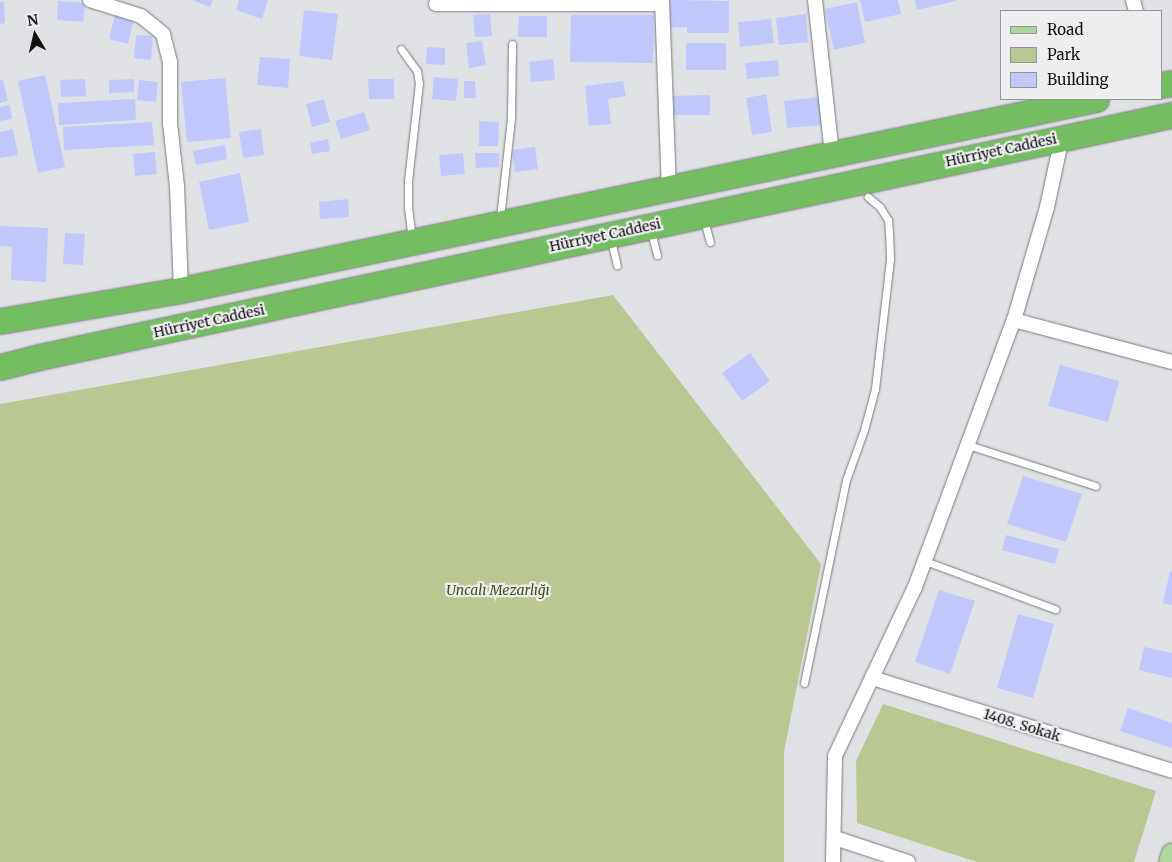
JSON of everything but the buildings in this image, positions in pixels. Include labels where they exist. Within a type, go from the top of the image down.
[{"type":"highway","points":[[2,319],[181,290],[1091,100]]},
{"type":"highway","name":"Hürriyet Caddesi","points":[[0,368],[39,357],[1172,115]]},
{"type":"main road","points":[[1169,862],[1172,853]]},
{"type":"street","points":[[90,0],[140,16],[162,34],[170,62],[170,123],[176,186],[181,290]]},
{"type":"street","points":[[815,0],[832,153]]},
{"type":"street","points":[[436,4],[662,2],[669,187]]},
{"type":"street","points":[[833,862],[835,838],[835,756],[915,587],[1014,320],[1048,207],[1062,137]]},
{"type":"street","points":[[1014,320],[1172,362]]},
{"type":"street","name":"1408. Sokak","points":[[872,678],[1172,771]]},
{"type":"street","points":[[835,838],[908,862]]},
{"type":"lane","points":[[500,223],[511,118],[512,44]]},
{"type":"lane","points":[[401,49],[417,71],[419,83],[408,181],[408,207],[413,241]]},
{"type":"lane","points":[[804,683],[846,480],[864,430],[875,389],[890,259],[890,233],[888,220],[884,213],[868,197]]},
{"type":"lane","points":[[703,214],[710,242]]},
{"type":"lane","points":[[650,226],[657,255]]},
{"type":"lane","points":[[610,234],[617,265]]},
{"type":"lane","points":[[968,445],[1096,486]]},
{"type":"lane","points":[[925,561],[1055,609]]},
{"type":"green space","name":"Uncalı Mezarlığı","points":[[613,295],[821,564],[784,752],[784,862],[0,862],[0,404]]},
{"type":"green space","points":[[883,704],[1156,791],[1134,862],[977,862],[857,823],[856,761]]}]
